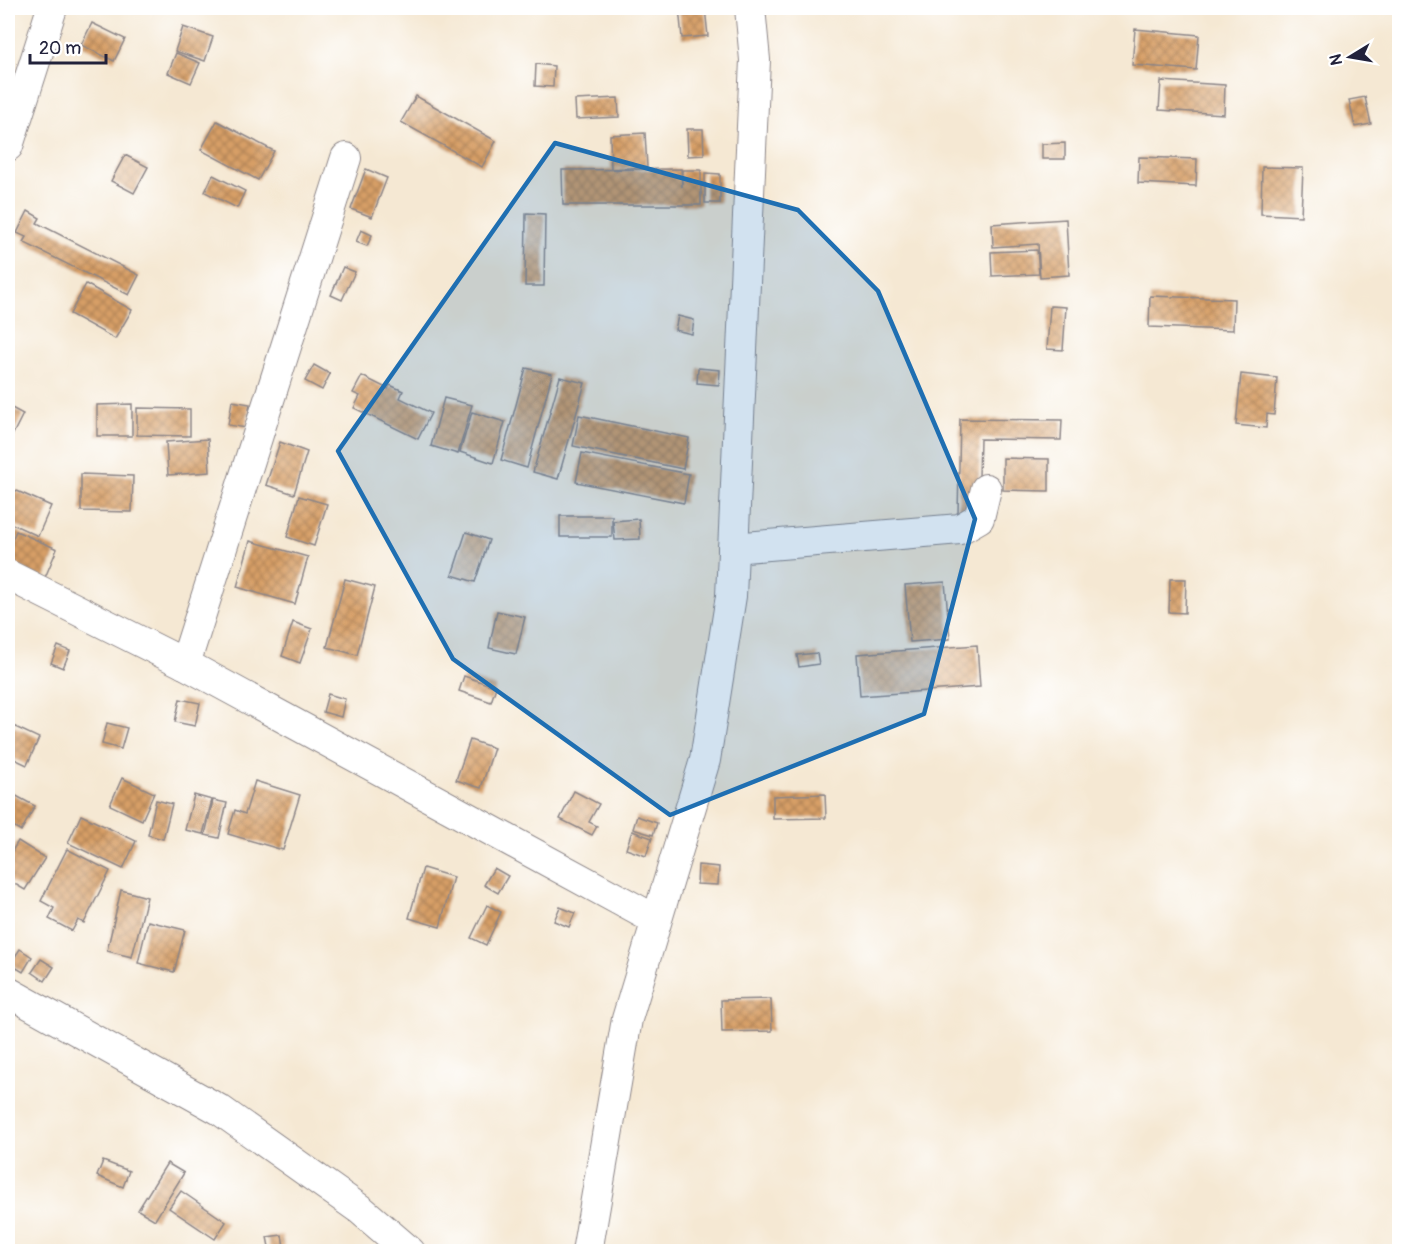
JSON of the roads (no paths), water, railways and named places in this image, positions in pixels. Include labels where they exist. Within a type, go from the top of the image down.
[{"type":"street","points":[[8,146],[52,8]]},
{"type":"street","points":[[587,1251],[627,1019],[705,760],[731,596],[755,60],[750,8]]},
{"type":"street","points":[[185,664],[346,158]]},
{"type":"street","points":[[733,548],[960,529],[979,518],[986,489]]},
{"type":"street","points":[[8,575],[185,664],[656,920]]},
{"type":"street","points":[[8,992],[220,1110],[361,1210],[410,1251]]}]
